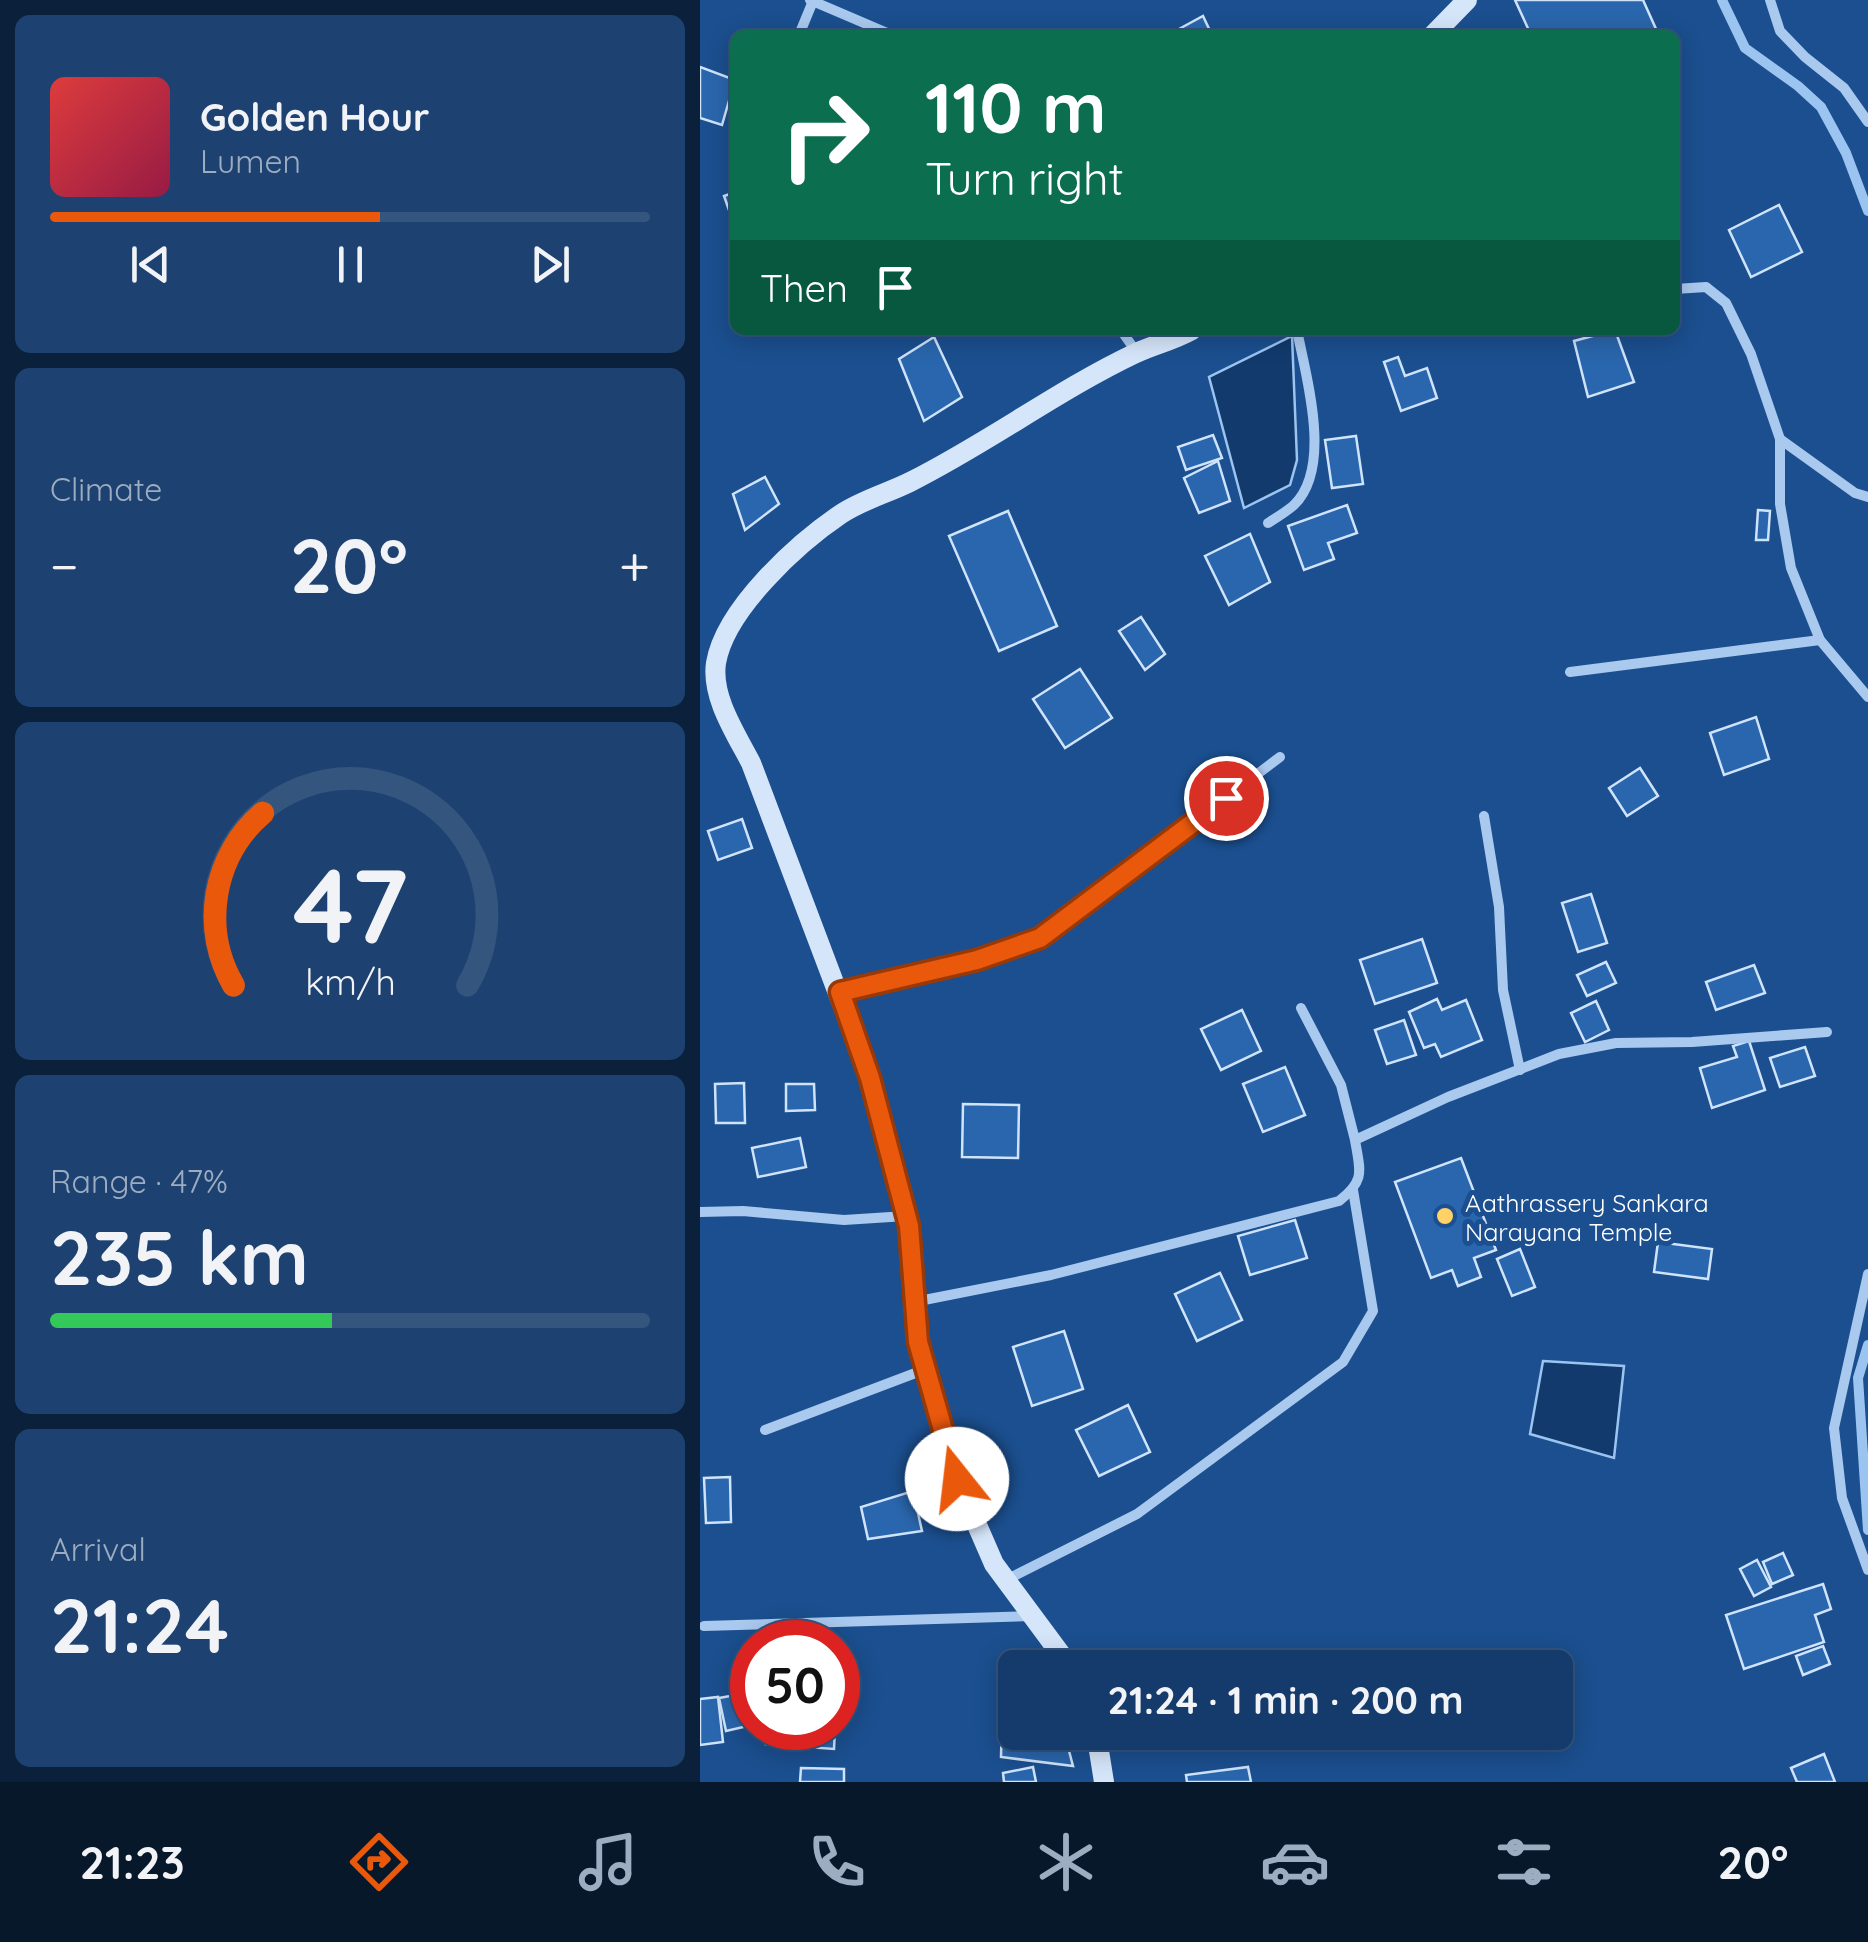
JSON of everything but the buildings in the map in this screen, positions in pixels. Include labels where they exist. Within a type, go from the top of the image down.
[{"type":"main road","points":[[1438,30],[1468,0]]},
{"type":"main road","points":[[1057,1650],[994,1564],[957,1479],[926,1369],[913,1302],[906,1216],[870,1078],[751,763],[731,724],[717,686],[716,664],[724,639],[738,616],[777,568],[844,511],[911,482],[1137,352],[1180,335]]},
{"type":"main road","points":[[1099,1750],[1104,1782]]},
{"type":"street","points":[[801,30],[812,0],[881,30]]},
{"type":"street","points":[[1770,0],[1780,30],[1805,57],[1844,88],[1868,122]]},
{"type":"street","points":[[1680,288],[1706,287],[1726,303],[1751,354],[1780,440],[1780,504],[1791,568],[1820,640],[1868,697]]},
{"type":"street","points":[[1125,335],[1137,352]]},
{"type":"street","points":[[1268,524],[1296,504],[1308,482],[1315,448],[1299,335]]},
{"type":"street","points":[[1780,440],[1855,493],[1868,497]]},
{"type":"street","points":[[1570,672],[1820,640]]},
{"type":"street","points":[[840,992],[977,960],[1040,938],[1280,757]]},
{"type":"street","points":[[1484,816],[1499,907],[1503,990],[1520,1070]]},
{"type":"street","points":[[913,1302],[1051,1275],[1315,1208],[1339,1200],[1353,1190],[1360,1177],[1341,1085],[1301,1008]]},
{"type":"street","points":[[1355,1140],[1448,1097],[1559,1054],[1616,1043],[1827,1032]]},
{"type":"street","points":[[1006,1580],[1137,1514],[1342,1362],[1374,1311],[1353,1190]]},
{"type":"street","points":[[700,1212],[743,1211],[844,1220],[906,1216]]},
{"type":"street","points":[[1868,1274],[1834,1428],[1842,1498],[1868,1570]]},
{"type":"street","points":[[765,1430],[926,1369]]},
{"type":"street","points":[[704,1626],[1032,1616]]},
{"type":"water","points":[[1292,336],[1297,460],[1290,485],[1244,508],[1209,377]]},
{"type":"water","points":[[1543,1361],[1624,1366],[1614,1458],[1530,1434]]},
{"type":"waterway","points":[[1722,0],[1745,48],[1821,107],[1846,153],[1868,211]]},
{"type":"waterway","points":[[1868,1345],[1858,1378],[1868,1530]]},
{"type":"place","name":"Aathrassery Sankara Narayana Temple","points":[[1445,1216]]},
{"type":"route","points":[[957,1479],[918,1342],[909,1226],[870,1078],[840,992],[977,960],[1040,938],[1226,798]]}]
